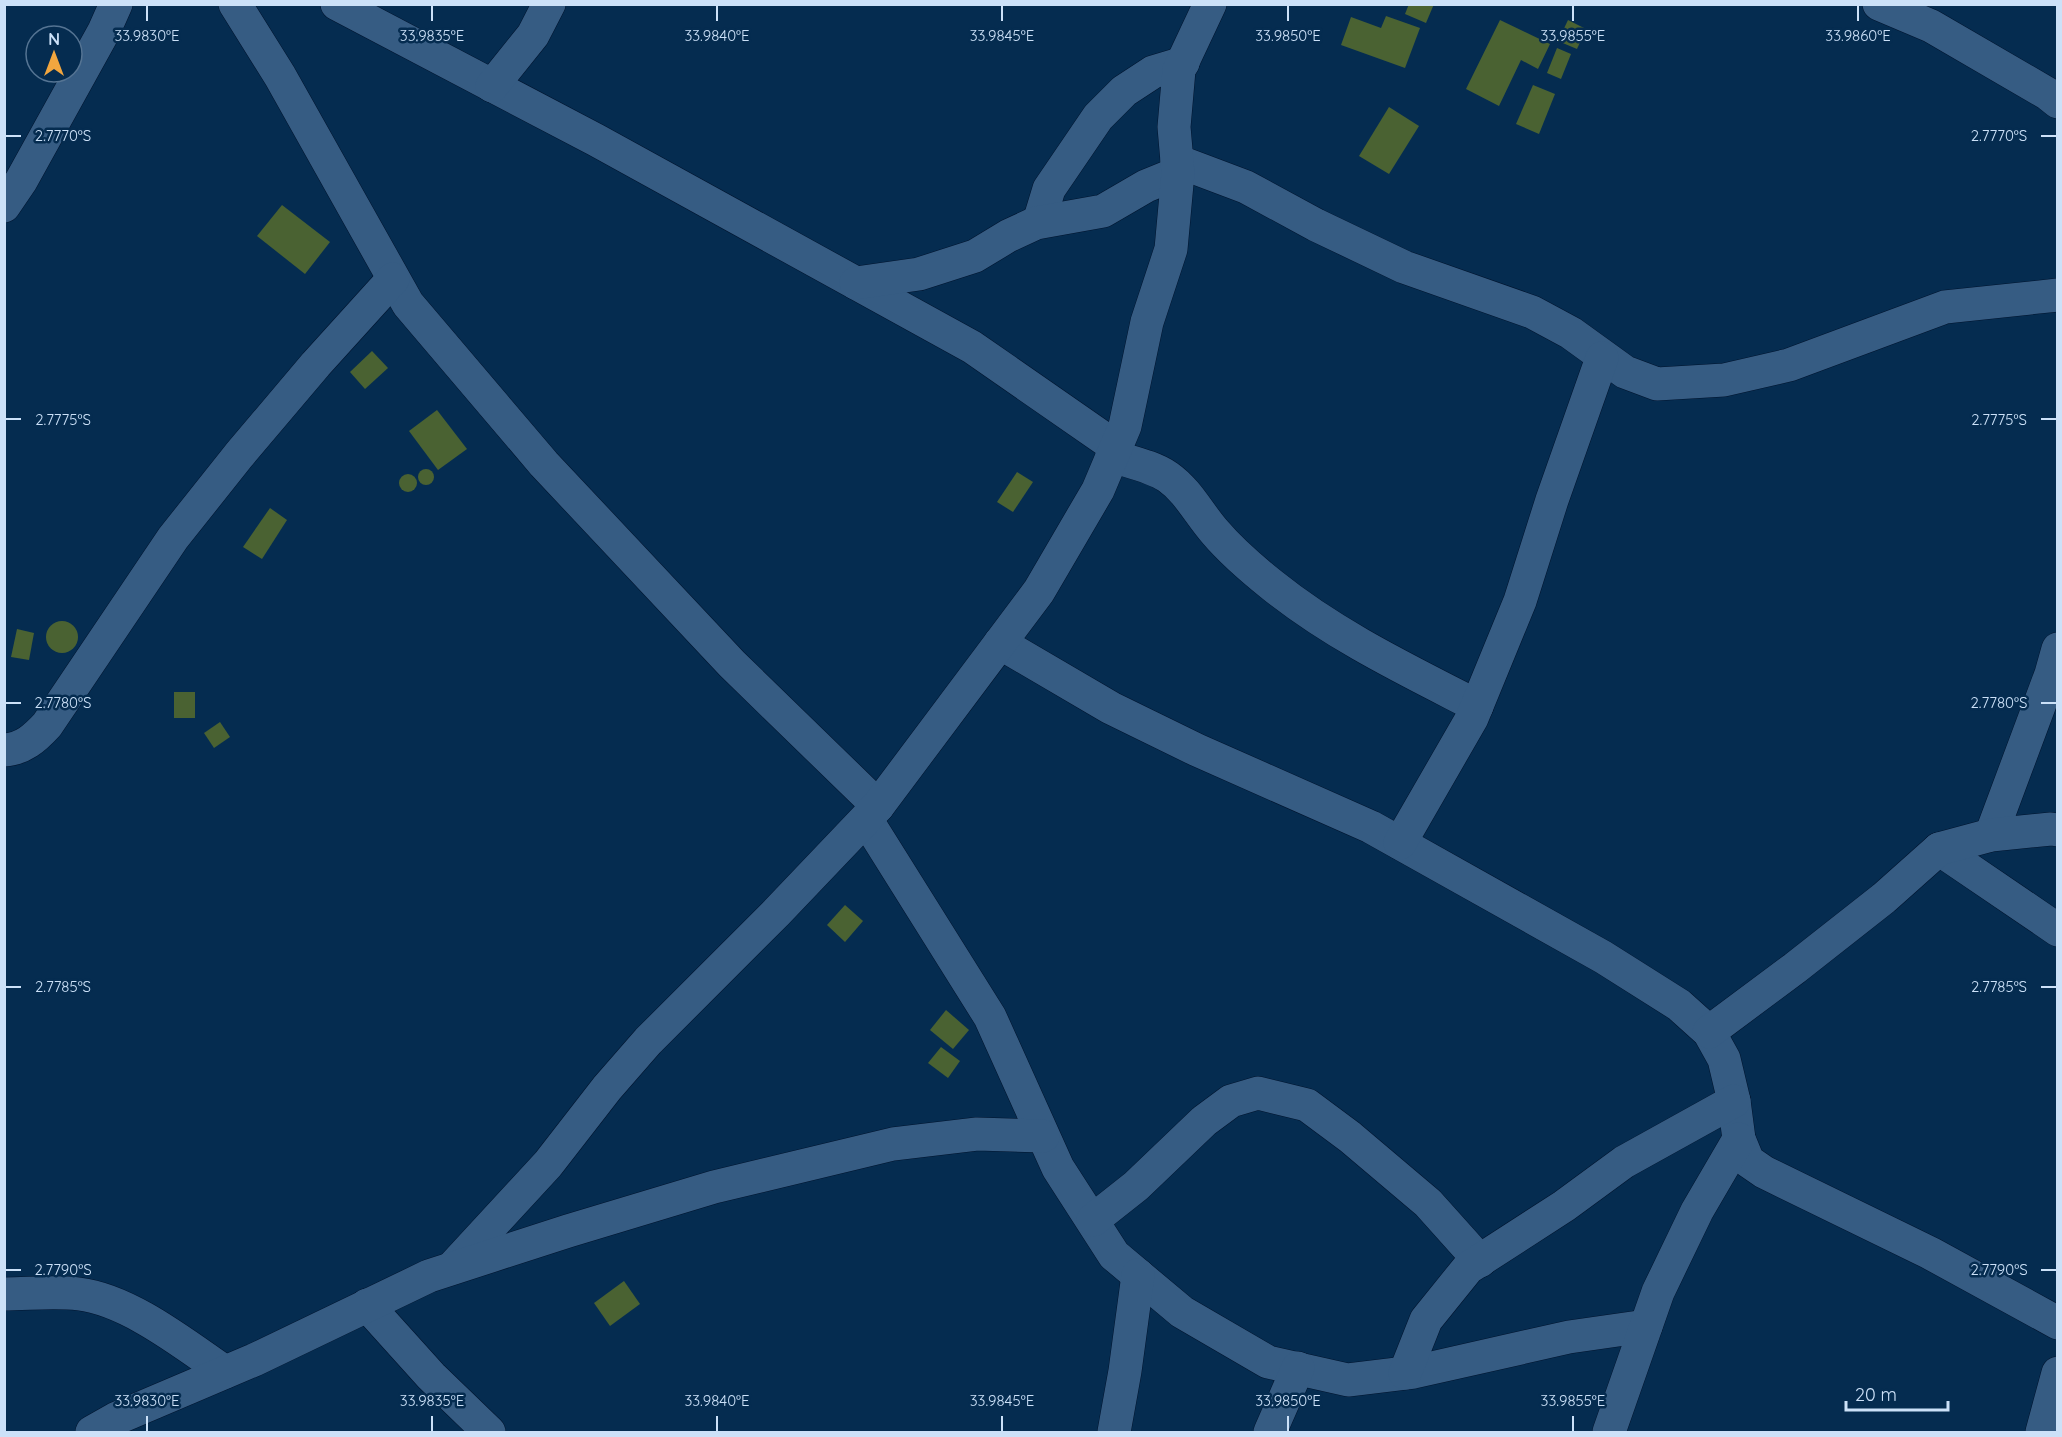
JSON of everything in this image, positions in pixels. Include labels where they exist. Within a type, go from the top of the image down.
[{"type":"street","points":[[4,206],[27,171],[104,32],[116,4]]},
{"type":"street","points":[[235,4],[280,76],[408,304],[544,464],[872,812],[990,1017],[1058,1168],[1114,1256],[1182,1312],[1268,1362],[1348,1380],[1405,1373],[1569,1337],[1646,1326]]},
{"type":"street","points":[[337,4],[596,140],[972,347],[1114,452],[1167,476],[1190,498],[1215,532],[1241,559],[1273,586],[1321,620],[1375,653],[1477,706]]},
{"type":"street","points":[[492,86],[533,35],[549,4]]},
{"type":"street","points":[[452,1269],[548,1164],[607,1088],[648,1041],[776,914],[872,812],[1040,591],[1098,490],[1125,426],[1147,322],[1171,249],[1178,167],[1173,127],[1179,70],[1210,4]]},
{"type":"street","points":[[1879,4],[1936,15],[2058,102]]},
{"type":"street","points":[[1039,222],[1049,189],[1098,117],[1125,91],[1153,72],[1183,63]]},
{"type":"street","points":[[856,283],[919,274],[975,255],[1039,222],[1103,211],[1178,167],[1246,188],[1404,267],[1532,312],[1571,333],[1602,358],[1625,372],[1657,384],[1724,380],[1789,365],[1945,307],[2058,296]]},
{"type":"street","points":[[4,750],[11,750],[32,742],[47,725],[173,538],[301,382],[393,279]]},
{"type":"street","points":[[1400,843],[1432,790],[1477,706],[1520,602],[1552,500],[1602,358]]},
{"type":"street","points":[[1000,644],[1111,708],[1197,750],[1371,827],[1603,957],[1679,1005],[1709,1032],[1724,1059],[1734,1101],[1739,1139],[1748,1161],[1764,1172],[1930,1253],[2058,1323]]},
{"type":"street","points":[[1991,835],[2051,674],[2058,649]]},
{"type":"street","points":[[1709,1032],[1884,898],[1940,849],[1991,835],[2058,830]]},
{"type":"street","points":[[1940,849],[2058,930]]},
{"type":"street","points":[[1093,1220],[1136,1186],[1204,1121],[1231,1101],[1258,1093],[1307,1105],[1350,1137],[1428,1203],[1480,1261]]},
{"type":"street","points":[[1405,1373],[1426,1320],[1468,1269],[1564,1206],[1623,1162],[1734,1101]]},
{"type":"street","points":[[92,1432],[115,1419],[225,1372],[429,1276],[714,1187],[894,1144],[977,1134],[1044,1136]]},
{"type":"street","points":[[1609,1432],[1658,1292],[1696,1211],[1739,1139]]},
{"type":"street","points":[[1114,1432],[1138,1275]]},
{"type":"street","points":[[4,1294],[80,1294],[124,1307],[166,1331],[225,1372]]},
{"type":"street","points":[[366,1305],[431,1376],[489,1432]]},
{"type":"street","points":[[1270,1432],[1298,1368]]},
{"type":"street","points":[[2042,1432],[2058,1373]]},
{"type":"building","points":[[1409,4],[1434,4],[1426,23],[1405,14]]},
{"type":"building","points":[[1386,16],[1420,28],[1405,68],[1341,45],[1351,17],[1381,28]]},
{"type":"building","points":[[1500,20],[1550,44],[1538,69],[1521,60],[1499,106],[1466,89]]},
{"type":"building","points":[[1568,20],[1586,29],[1577,49],[1558,41]]},
{"type":"building","points":[[1557,48],[1571,54],[1561,79],[1547,73]]},
{"type":"building","points":[[1533,85],[1555,94],[1539,134],[1516,124]]},
{"type":"building","points":[[1389,107],[1419,126],[1389,174],[1359,156]]},
{"type":"building","points":[[282,205],[330,242],[305,274],[257,236]]},
{"type":"building","points":[[372,351],[388,368],[365,389],[350,372]]},
{"type":"building","points":[[437,410],[467,449],[438,470],[409,431]]},
{"type":"building","points":[[423,469],[429,469],[434,477],[432,483],[423,485],[418,480],[418,474]]},
{"type":"building","points":[[1017,472],[1033,482],[1013,512],[997,502]]},
{"type":"building","points":[[404,474],[412,474],[417,479],[415,490],[404,492],[399,487],[399,479]]},
{"type":"building","points":[[270,508],[287,520],[262,559],[243,547]]},
{"type":"building","points":[[62,621],[73,626],[78,637],[73,648],[62,653],[51,648],[46,637],[51,626]]},
{"type":"building","points":[[17,629],[34,633],[29,660],[11,657]]},
{"type":"building","points":[[174,692],[195,692],[195,718],[174,718]]},
{"type":"building","points":[[220,722],[230,737],[214,748],[204,733]]},
{"type":"building","points":[[845,905],[863,921],[845,942],[827,925]]},
{"type":"building","points":[[946,1010],[969,1030],[953,1049],[930,1030]]},
{"type":"building","points":[[941,1047],[960,1061],[948,1078],[928,1063]]},
{"type":"building","points":[[624,1281],[640,1304],[610,1326],[594,1303]]}]
